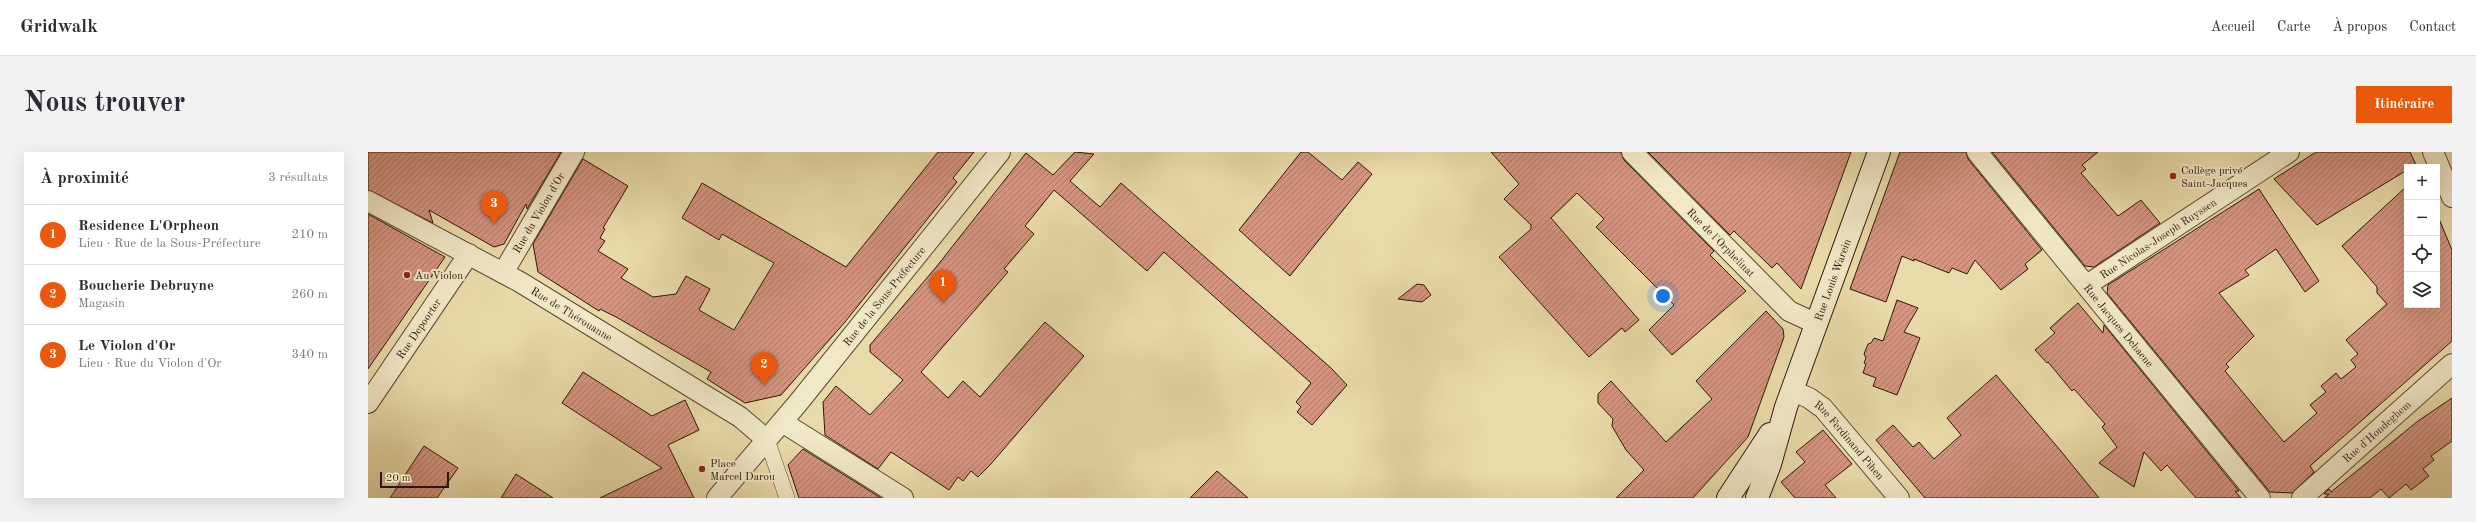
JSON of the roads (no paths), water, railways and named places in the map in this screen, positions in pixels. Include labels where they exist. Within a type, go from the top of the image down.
[{"type":"main road","name":"Rue Louis Warein","points":[[1757,498],[1770,464],[1789,399],[1879,152]]},
{"type":"main road","name":"Rue Louis Warein","points":[[1728,498],[1789,399]]},
{"type":"street","name":"Rue du Violon d'Or","points":[[503,273],[574,152]]},
{"type":"street","name":"Rue de la Sous-Préfecture","points":[[717,498],[782,422],[1000,152]]},
{"type":"street","name":"Rue de l'Orphelinat","points":[[1632,152],[1789,310],[1817,324]]},
{"type":"street","name":"Rue Jacques Dehaene","points":[[1977,152],[2260,498]]},
{"type":"street","name":"Rue Nicolas-Joseph Ruyssen","points":[[2087,285],[2289,152]]},
{"type":"street","points":[[2433,152],[2452,197]]},
{"type":"street","name":"Rue de Thérouanne","points":[[368,201],[503,273],[718,403],[748,423],[767,440]]},
{"type":"street","name":"Rue Depoorter","points":[[368,403],[469,254]]},
{"type":"street","name":"Rue d'Hondeghem","points":[[2302,498],[2452,364]]},
{"type":"street","name":"Rue Ferdinand Pihen","points":[[1789,399],[1809,398],[1823,408],[1899,498]]},
{"type":"street","points":[[782,422],[903,498]]},
{"type":"street","points":[[767,440],[788,498]]},
{"type":"place","name":"Collège privé Saint-Jacques","points":[[2173,176]]},
{"type":"place","name":"Le Violon d'Or","points":[[494,224]]},
{"type":"place","name":"Au Violon","points":[[407,275]]},
{"type":"place","name":"Residence L'Orpheon","points":[[943,303]]},
{"type":"place","name":"Boucherie Debruyne","points":[[764,385]]},
{"type":"place","name":"Place Marcel Darou","points":[[702,469]]}]
